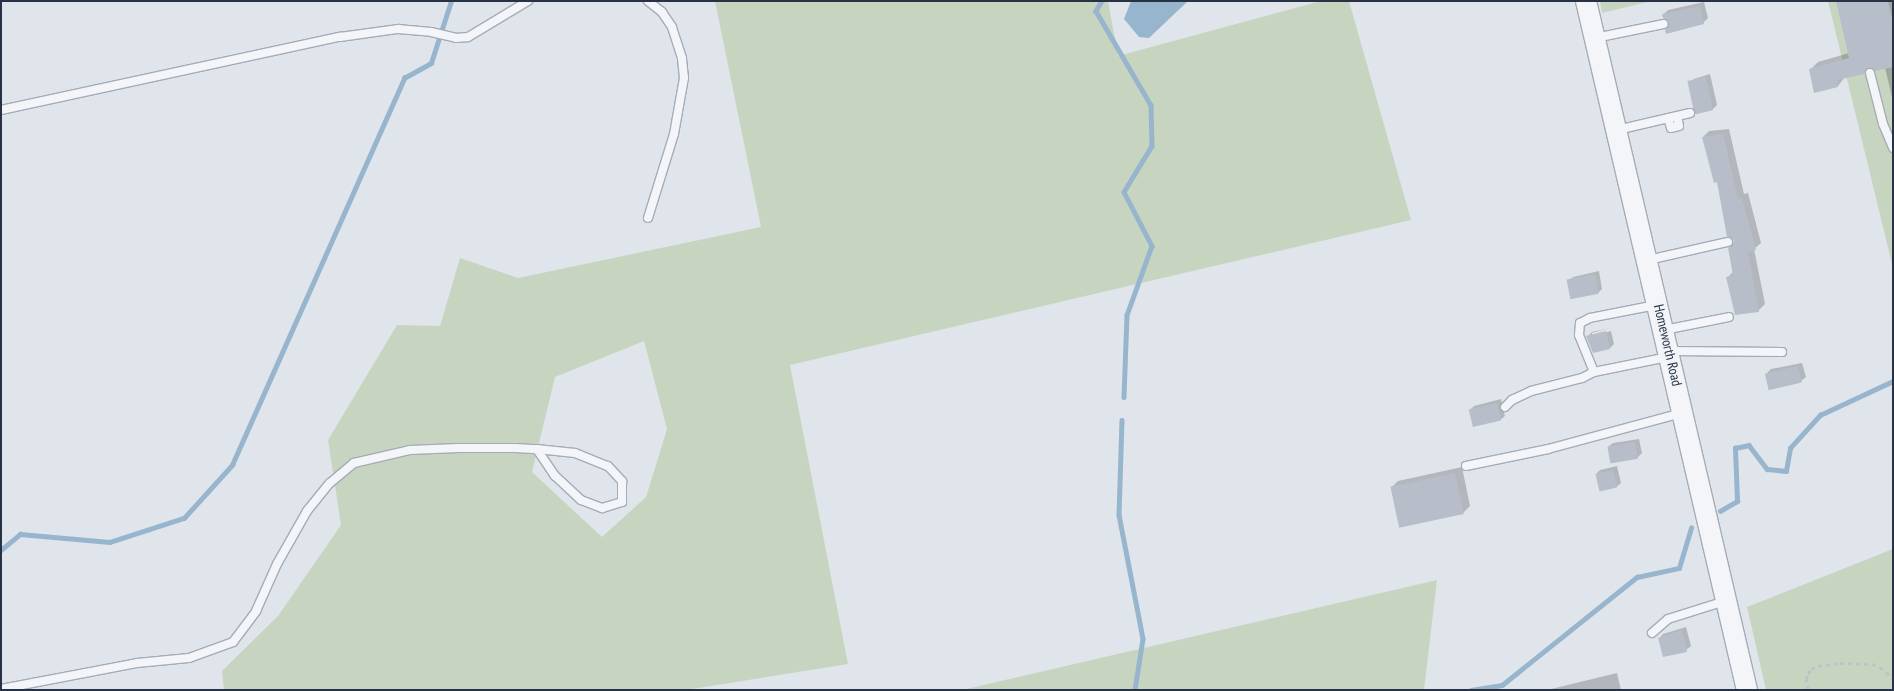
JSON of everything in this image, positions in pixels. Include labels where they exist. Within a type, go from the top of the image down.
[{"type":"street","name":"Homeworth Road","points":[[1589,2],[1595,38],[1747,690]]},
{"type":"lane","points":[[1,110],[340,37],[398,29],[432,32],[456,38],[468,38],[528,1]]},
{"type":"lane","points":[[648,1],[662,12],[672,26],[682,58],[684,78],[674,134],[648,218]]},
{"type":"lane","points":[[1595,38],[1664,24]]},
{"type":"lane","points":[[1870,73],[1883,124],[1893,148]]},
{"type":"lane","points":[[1617,130],[1690,113]]},
{"type":"lane","points":[[1648,260],[1728,242]]},
{"type":"lane","points":[[1594,372],[1579,335],[1580,323],[1590,318],[1658,304]]},
{"type":"lane","points":[[1664,330],[1729,317]]},
{"type":"lane","points":[[1505,408],[1512,400],[1531,391],[1582,378],[1594,372],[1670,354],[1782,352]]},
{"type":"lane","points":[[1466,466],[1548,448],[1683,413]]},
{"type":"lane","points":[[1,689],[137,664],[190,658],[233,642],[256,611],[277,564],[306,511],[330,483],[354,464],[410,450],[458,448],[537,449],[575,453],[608,466],[622,481],[622,502],[602,508],[581,500],[555,476],[537,449]]},
{"type":"lane","points":[[1652,633],[1668,619],[1727,600]]},
{"type":"path","points":[[1808,690],[1806,679],[1808,674],[1818,666],[1840,663],[1872,664],[1880,667],[1893,678]]},
{"type":"green space","points":[[715,1],[1108,1],[1118,56],[1321,1],[1349,1],[1411,220],[790,365],[848,664],[686,690],[224,690],[222,671],[278,616],[341,525],[328,440],[397,325],[440,326],[460,258],[518,278],[761,227]],"holes":[[[644,341],[667,429],[646,497],[602,537],[532,472],[555,377]]]},
{"type":"green space","points":[[1600,1],[1652,1],[1602,13]]},
{"type":"green space","points":[[1828,1],[1893,1],[1893,268]]},
{"type":"green space","points":[[1893,549],[1893,690],[1766,690],[1747,607]]},
{"type":"green space","points":[[1437,580],[1424,690],[962,690]]},
{"type":"water","points":[[1131,1],[1188,1],[1149,38],[1139,37],[1124,19]]},
{"type":"building","points":[[1836,1],[1888,1],[1893,22],[1893,67],[1875,71],[1868,68],[1864,74],[1837,80],[1838,87],[1814,93],[1809,69],[1849,58]]},
{"type":"building","points":[[1700,6],[1704,24],[1666,34],[1665,30],[1669,22],[1663,18],[1662,14]]},
{"type":"building","points":[[1706,77],[1713,110],[1694,114],[1687,81]]},
{"type":"building","points":[[1723,134],[1738,199],[1742,198],[1756,250],[1748,252],[1759,312],[1735,315],[1726,277],[1733,275],[1728,248],[1734,241],[1732,238],[1727,237],[1717,182],[1714,183],[1702,137]]},
{"type":"building","points":[[1595,274],[1599,294],[1570,299],[1567,280]]},
{"type":"building","points":[[1606,331],[1610,349],[1593,353],[1586,336]]},
{"type":"building","points":[[1798,366],[1802,383],[1769,390],[1765,374]]},
{"type":"building","points":[[1497,403],[1501,421],[1473,427],[1469,410]]},
{"type":"building","points":[[1635,442],[1638,459],[1610,464],[1607,447]]},
{"type":"building","points":[[1613,470],[1617,488],[1600,492],[1595,474]]},
{"type":"building","points":[[1455,473],[1464,514],[1399,528],[1390,487]]},
{"type":"building","points":[[1682,630],[1687,652],[1663,657],[1658,638]]},
{"type":"waterway","points":[[1,550],[20,534],[110,542],[184,518],[232,465],[404,78],[431,63],[451,1]]},
{"type":"waterway","points":[[1102,1],[1096,11],[1151,105],[1152,146],[1124,192],[1152,246],[1127,315],[1124,397]]},
{"type":"waterway","points":[[1720,511],[1737,501],[1735,448],[1749,445],[1767,469],[1786,471],[1790,448],[1820,415],[1893,381]]},
{"type":"waterway","points":[[1122,420],[1119,515],[1143,639],[1135,690]]},
{"type":"waterway","points":[[1471,690],[1502,685],[1637,577],[1679,568],[1691,528]]}]
